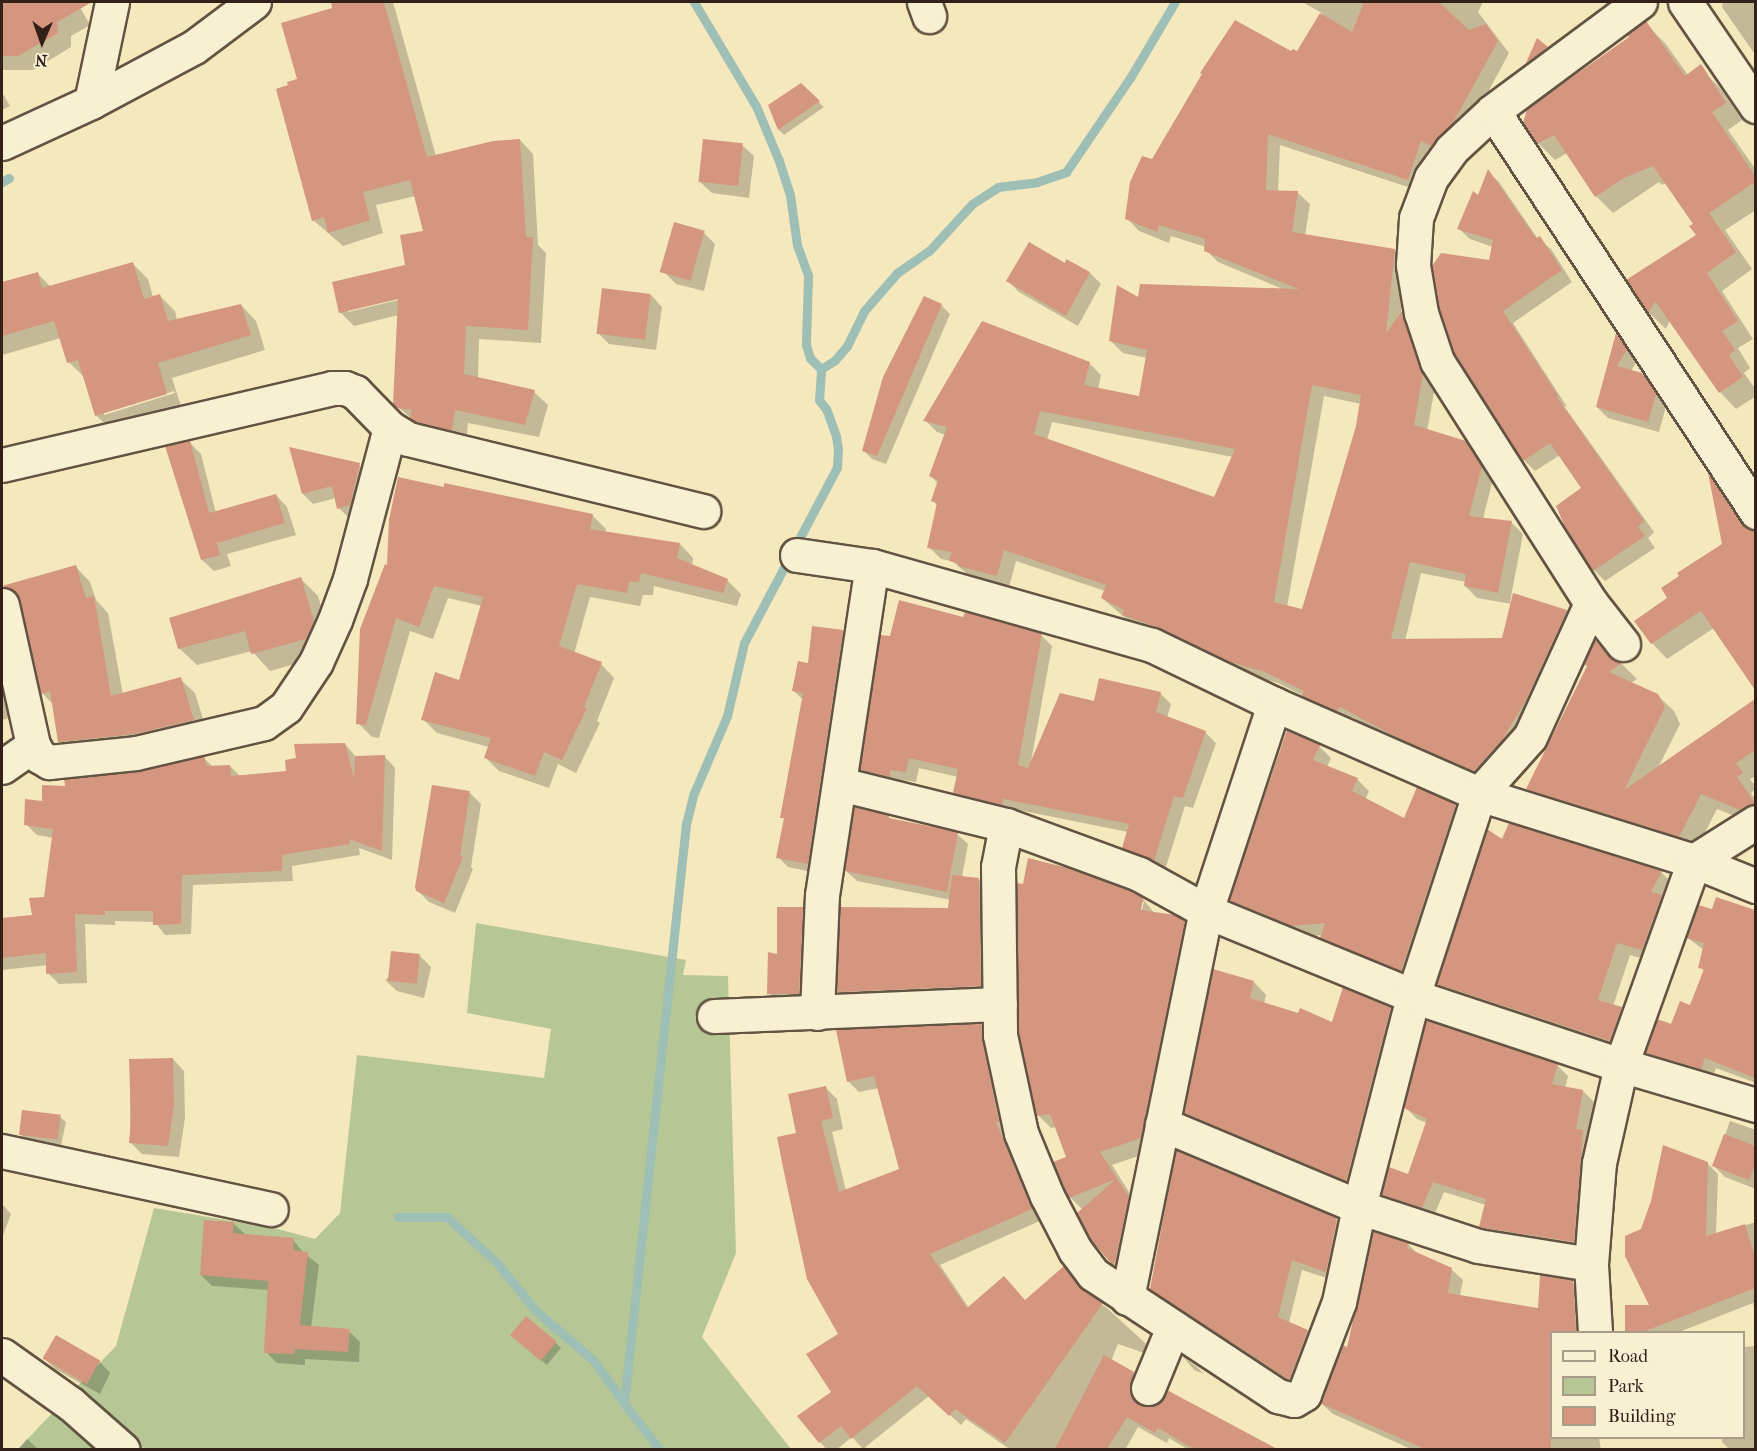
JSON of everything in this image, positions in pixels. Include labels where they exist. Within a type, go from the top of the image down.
[{"type":"street","points":[[91,102],[112,2]]},
{"type":"street","points":[[2,143],[91,102],[194,47],[254,2]]},
{"type":"street","points":[[1623,644],[1591,603],[1437,361],[1420,314],[1413,266],[1416,218],[1431,178],[1450,150],[1493,111],[1640,2]]},
{"type":"street","points":[[1685,2],[1755,106]]},
{"type":"street","points":[[1493,111],[1755,512]]},
{"type":"street","points":[[2,465],[332,388],[345,388],[355,392],[390,428],[408,439],[703,511]]},
{"type":"street","points":[[2,605],[33,745],[39,756],[49,762],[111,757],[264,723],[286,707],[316,662],[335,620],[350,579],[390,428]]},
{"type":"street","points":[[797,555],[872,566],[1152,645],[1274,704],[1479,794],[1694,861],[1755,886]]},
{"type":"street","points":[[817,1013],[822,895],[872,566]]},
{"type":"street","points":[[1006,825],[998,867],[1000,1035],[1021,1133],[1047,1196],[1075,1250],[1093,1274],[1278,1396],[1294,1400],[1304,1394],[1339,1302],[1359,1207],[1413,996],[1479,794],[1530,737],[1591,603]]},
{"type":"street","points":[[1127,1298],[1206,912],[1274,704]]},
{"type":"street","points":[[2,767],[33,745]]},
{"type":"street","points":[[840,784],[1006,825],[1139,874],[1206,912],[1413,996],[1621,1065],[1755,1105]]},
{"type":"street","points":[[1595,1331],[1591,1264],[1599,1163],[1621,1065],[1694,861],[1755,822]]},
{"type":"street","points":[[714,1016],[1000,1004]]},
{"type":"street","points":[[1162,1124],[1359,1207],[1478,1246],[1591,1264]]},
{"type":"street","points":[[2,1151],[271,1209]]},
{"type":"street","points":[[1148,1388],[1173,1327]]},
{"type":"street","points":[[2,1355],[71,1404],[123,1449]]},
{"type":"green space","points":[[476,923],[686,960],[683,975],[728,976],[736,1253],[702,1337],[791,1449],[17,1450],[116,1346],[154,1208],[274,1228],[315,1239],[340,1213],[357,1055],[544,1078],[551,1029],[467,1013]]},
{"type":"building","points":[[2,2],[92,2],[57,22],[58,33],[18,56],[2,56]]},
{"type":"building","points":[[331,2],[384,2],[427,157],[493,141],[520,139],[526,237],[533,237],[528,330],[466,326],[464,374],[535,390],[525,425],[455,410],[452,431],[410,418],[412,410],[397,408],[393,404],[398,299],[339,313],[332,282],[405,265],[400,235],[423,231],[410,180],[363,192],[370,220],[328,233],[324,217],[312,221],[276,89],[297,79],[281,23],[332,8]]},
{"type":"building","points":[[1364,2],[1439,2],[1469,30],[1486,24],[1498,41],[1453,123],[1431,146],[1421,141],[1408,180],[1268,134],[1266,190],[1298,191],[1292,232],[1395,249],[1386,333],[1402,311],[1423,374],[1414,425],[1466,441],[1482,466],[1469,516],[1512,521],[1498,593],[1464,586],[1466,574],[1410,562],[1391,639],[1502,638],[1513,593],[1567,610],[1527,698],[1503,739],[1474,771],[1400,739],[1340,707],[1337,711],[1302,696],[1304,691],[1265,672],[1230,662],[1160,628],[1122,615],[1124,610],[1101,598],[1106,585],[1004,550],[997,576],[958,566],[958,563],[949,561],[952,552],[927,548],[937,503],[931,501],[938,480],[929,476],[947,427],[923,421],[982,321],[1090,362],[1084,385],[1139,396],[1147,350],[1109,341],[1117,285],[1138,297],[1140,284],[1299,289],[1204,251],[1205,239],[1159,225],[1157,232],[1125,219],[1130,182],[1142,156],[1152,159],[1202,74],[1200,73],[1235,20],[1291,51],[1293,49],[1297,51],[1320,13],[1352,32]],"holes":[[[1312,385],[1361,395],[1356,426],[1302,609],[1274,602]],[[1040,411],[1235,449],[1214,497],[1034,434]]]},
{"type":"building","points":[[1646,21],[1685,76],[1701,64],[1726,103],[1712,112],[1755,176],[1755,182],[1709,213],[1736,252],[1707,273],[1738,321],[1722,331],[1735,350],[1729,355],[1743,377],[1719,393],[1655,301],[1648,314],[1626,280],[1696,235],[1689,226],[1693,224],[1653,166],[1624,178],[1595,197],[1554,135],[1537,144],[1523,123],[1527,109],[1629,37],[1627,35]]},
{"type":"building","points":[[1537,38],[1548,47],[1526,63]]},
{"type":"building","points":[[801,83],[820,101],[778,130],[768,105]]},
{"type":"building","points":[[703,139],[743,143],[738,186],[699,182]]},
{"type":"building","points":[[1488,169],[1536,238],[1540,236],[1562,270],[1503,311],[1559,397],[1556,396],[1644,521],[1638,527],[1645,536],[1593,571],[1566,529],[1556,506],[1581,488],[1550,443],[1523,461],[1454,353],[1439,308],[1432,266],[1441,253],[1489,260],[1493,240],[1457,229],[1473,191],[1478,195]]},
{"type":"building","points":[[674,222],[705,231],[690,281],[660,272]]},
{"type":"building","points":[[1029,242],[1065,263],[1066,259],[1090,272],[1066,316],[1006,281]]},
{"type":"building","points":[[133,262],[144,299],[160,294],[168,321],[241,304],[251,335],[158,363],[167,394],[95,416],[78,360],[67,363],[54,321],[2,336],[2,282],[38,272],[42,288]]},
{"type":"building","points":[[602,288],[651,294],[645,340],[596,334]]},
{"type":"building","points":[[924,296],[942,304],[877,456],[862,451],[883,377]]},
{"type":"building","points":[[1616,333],[1627,349],[1617,366],[1642,373],[1656,394],[1648,422],[1596,407]]},
{"type":"building","points":[[190,440],[209,513],[276,494],[285,523],[217,543],[220,555],[201,560],[165,446]]},
{"type":"building","points":[[289,447],[360,463],[350,505],[337,509],[332,486],[302,494]]},
{"type":"building","points":[[1708,473],[1740,522],[1747,528],[1755,530],[1755,690],[1701,611],[1651,644],[1634,621],[1667,598],[1661,588],[1679,576],[1677,573],[1722,544]]},
{"type":"building","points":[[398,477],[444,487],[444,483],[593,514],[590,529],[680,543],[677,558],[728,579],[723,593],[641,573],[639,582],[629,582],[627,593],[577,584],[559,646],[602,662],[584,707],[587,708],[562,760],[544,752],[535,776],[484,758],[491,738],[421,720],[435,672],[459,680],[483,597],[434,586],[419,627],[396,618],[366,725],[356,724],[360,629],[385,564],[387,565],[389,520]]},
{"type":"building","points":[[76,565],[86,598],[94,596],[111,696],[181,677],[194,720],[133,734],[58,742],[50,691],[41,694],[20,601],[15,592],[2,586]]},
{"type":"building","points":[[301,577],[314,621],[306,639],[251,654],[245,631],[178,649],[169,618]]},
{"type":"building","points":[[899,600],[963,617],[965,612],[1042,633],[1018,765],[1028,768],[1060,693],[1094,701],[1099,678],[1161,692],[1156,712],[1206,731],[1183,798],[1174,796],[1154,861],[1122,848],[1129,824],[1003,799],[1002,805],[953,793],[958,769],[909,758],[906,772],[890,770],[890,777],[860,770],[880,635],[890,636]]},
{"type":"building","points":[[812,626],[843,630],[808,864],[776,858],[784,818],[780,818],[803,693],[792,691],[798,661],[808,663]]},
{"type":"building","points":[[1595,640],[1609,656],[1623,662],[1609,672],[1658,694],[1665,707],[1624,790],[1755,699],[1755,750],[1736,763],[1743,773],[1737,777],[1755,803],[1740,810],[1701,794],[1679,837],[1526,789],[1587,666],[1584,664]]},
{"type":"building","points":[[1287,730],[1320,745],[1313,760],[1358,778],[1352,791],[1404,818],[1417,787],[1456,804],[1401,971],[1320,938],[1325,923],[1291,926],[1229,900]]},
{"type":"building","points":[[345,743],[354,778],[355,756],[385,755],[382,851],[349,839],[350,844],[282,855],[282,871],[182,875],[181,924],[153,925],[153,911],[105,911],[105,915],[75,914],[77,972],[46,974],[46,953],[2,958],[2,918],[32,915],[29,898],[44,897],[53,829],[24,825],[25,799],[42,801],[42,785],[65,786],[64,779],[138,772],[204,756],[207,766],[230,765],[231,776],[286,771],[285,760],[296,758],[294,744]]},
{"type":"building","points":[[432,785],[470,791],[460,856],[463,857],[444,903],[416,891],[415,887]]},
{"type":"building","points":[[854,807],[889,815],[889,818],[958,832],[947,892],[845,871]]},
{"type":"building","points":[[1509,823],[1662,871],[1651,892],[1662,895],[1642,950],[1617,943],[1598,1000],[1622,1007],[1610,1041],[1437,984],[1487,829],[1502,839]]},
{"type":"building","points":[[1028,858],[1072,869],[1131,891],[1143,898],[1141,910],[1175,915],[1185,921],[1141,1138],[1100,1152],[1129,1197],[1115,1262],[1112,1264],[1091,1240],[1077,1213],[1116,1179],[1069,1198],[1053,1162],[1066,1157],[1050,1114],[1036,1116],[1019,1033],[1017,883],[1023,884]]},
{"type":"building","points":[[952,875],[979,878],[981,986],[837,992],[840,907],[948,908]]},
{"type":"building","points":[[1716,897],[1755,910],[1755,1078],[1705,1058],[1701,1069],[1645,1053],[1657,1019],[1671,1024],[1680,1001],[1690,1005],[1704,969],[1698,968],[1704,943],[1686,938],[1698,905],[1712,909]]},
{"type":"building","points":[[777,907],[803,907],[799,994],[767,994],[768,952],[777,954]]},
{"type":"building","points":[[391,951],[420,954],[417,984],[388,981]]},
{"type":"building","points":[[1213,969],[1254,981],[1250,998],[1298,1013],[1300,1008],[1332,1022],[1343,987],[1391,1007],[1346,1181],[1184,1113]]},
{"type":"building","points":[[1426,1020],[1558,1064],[1552,1084],[1583,1090],[1576,1129],[1583,1130],[1574,1242],[1479,1227],[1486,1199],[1433,1182],[1422,1208],[1382,1195],[1389,1167],[1408,1174],[1427,1119],[1404,1108]]},
{"type":"building","points":[[981,1024],[999,1122],[996,1122],[1032,1209],[930,1254],[967,1308],[1004,1276],[1025,1300],[1064,1266],[1082,1289],[1103,1303],[1005,1443],[955,1409],[949,1416],[917,1386],[851,1439],[841,1426],[819,1443],[797,1416],[831,1392],[806,1354],[838,1334],[807,1279],[784,1172],[777,1137],[796,1133],[788,1094],[826,1086],[833,1118],[821,1121],[839,1192],[899,1169],[874,1076],[847,1082],[836,1030]]},
{"type":"building","points":[[173,1058],[174,1105],[168,1146],[129,1143],[131,1119],[129,1059]]},
{"type":"building","points":[[22,1110],[61,1115],[58,1140],[19,1135]]},
{"type":"building","points":[[1724,1134],[1755,1146],[1755,1164],[1749,1180],[1712,1166]]},
{"type":"building","points":[[1663,1145],[1708,1162],[1706,1236],[1745,1224],[1755,1257],[1755,1288],[1646,1331],[1625,1331],[1625,1305],[1649,1305],[1625,1256],[1625,1236],[1641,1229],[1651,1201]]},
{"type":"building","points":[[1176,1150],[1337,1218],[1326,1272],[1292,1260],[1278,1317],[1308,1330],[1289,1380],[1150,1289]]},
{"type":"building","points":[[204,1220],[234,1222],[233,1233],[294,1238],[293,1250],[308,1252],[300,1325],[350,1329],[348,1352],[295,1349],[294,1354],[264,1353],[268,1281],[200,1275]]},
{"type":"building","points":[[1373,1231],[1409,1243],[1407,1248],[1452,1268],[1448,1293],[1538,1308],[1540,1275],[1573,1280],[1576,1331],[1550,1331],[1551,1449],[1425,1449],[1320,1403],[1343,1345],[1347,1347]]},
{"type":"building","points":[[526,1316],[557,1342],[541,1361],[510,1335]]},
{"type":"building","points":[[56,1335],[100,1360],[87,1384],[42,1358]]},
{"type":"building","points":[[1104,1355],[1134,1372],[1130,1391],[1134,1400],[1140,1405],[1150,1407],[1159,1403],[1167,1390],[1277,1449],[1194,1449],[1158,1428],[1155,1433],[1127,1417],[1107,1449],[1055,1449]]},
{"type":"waterway","points":[[694,2],[756,106],[779,161],[790,195],[797,245],[808,276],[806,345],[810,358],[821,369]]},
{"type":"waterway","points":[[660,1450],[624,1403],[686,824],[694,793],[727,716],[744,643],[837,467],[836,436],[826,409],[819,400],[821,369],[834,361],[847,346],[864,311],[897,273],[929,251],[972,204],[998,187],[1037,182],[1066,172],[1130,78],[1175,2]]},
{"type":"waterway","points":[[2,182],[9,178]]},
{"type":"waterway","points":[[398,1217],[447,1217],[497,1263],[535,1310],[594,1361],[624,1403]]}]
